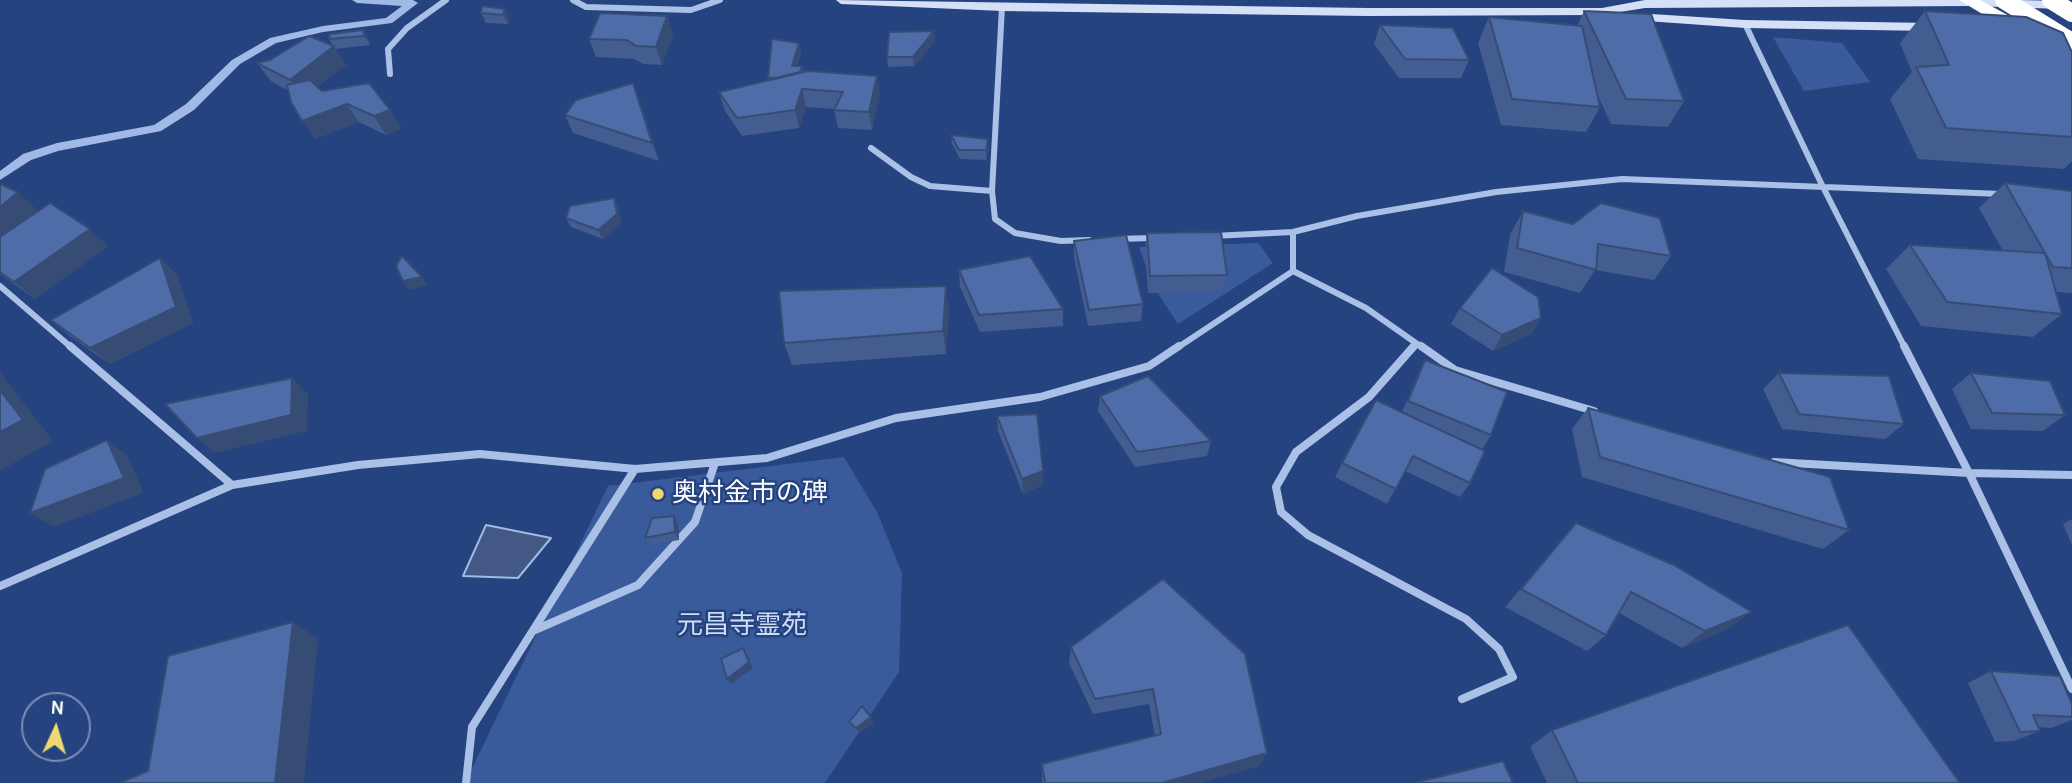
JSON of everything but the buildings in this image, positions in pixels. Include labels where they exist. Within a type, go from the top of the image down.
[{"type":"highway","points":[[2004,0],[2067,49]]},
{"type":"highway","points":[[2051,0],[2072,13]]},
{"type":"highway","points":[[1969,1],[2024,32],[2067,49]]},
{"type":"street","points":[[390,74],[388,50],[407,28],[446,0]]},
{"type":"street","points":[[573,0],[586,6],[691,10],[720,0]]},
{"type":"street","points":[[841,0],[1002,7],[1367,12],[1595,11],[1645,5],[1731,1],[1969,1],[2072,5]]},
{"type":"street","points":[[1002,7],[992,191],[995,219],[1015,233],[1061,241],[1103,239]]},
{"type":"street","points":[[1595,11],[1651,18],[1745,24],[1938,27]]},
{"type":"street","points":[[1745,24],[1823,187],[1969,473],[2072,689]]},
{"type":"street","points":[[2000,30],[2072,33]]},
{"type":"street","points":[[872,148],[911,177],[930,187],[992,191]]},
{"type":"street","points":[[1200,236],[1293,232],[1357,216],[1496,192],[1622,179],[2017,194]]},
{"type":"street","points":[[1293,232],[1293,271]]},
{"type":"street","points":[[1117,239],[1158,237]]},
{"type":"street","points":[[1293,271],[1366,309],[1455,370],[1605,414]]},
{"type":"street","points":[[0,586],[232,485],[358,465],[480,454],[635,469],[767,458],[896,418],[1040,397],[1149,366],[1293,271]]},
{"type":"street","points":[[0,286],[232,485]]},
{"type":"street","points":[[1416,344],[1369,397],[1296,452],[1276,487],[1281,512],[1308,535],[1466,619],[1499,649],[1513,677],[1462,699]]},
{"type":"street","points":[[1765,459],[1779,463],[1969,473],[2072,475]]},
{"type":"street","points":[[534,630],[638,585],[695,522],[715,463]]},
{"type":"street","points":[[466,783],[472,727],[635,469]]},
{"type":"green space","points":[[1773,37],[1842,43],[1870,82],[1804,91]]},
{"type":"green space","points":[[1258,243],[1273,263],[1178,324],[1153,286],[1139,247]]},
{"type":"green space","name":"元昌寺霊苑","points":[[844,457],[877,512],[902,573],[899,672],[825,783],[465,783],[608,486]]},
{"type":"shaded area","points":[[486,525],[551,538],[518,578],[463,576]]},
{"type":"waterway","points":[[357,0],[413,3]]},
{"type":"waterway","points":[[0,176],[27,157],[57,147],[157,128],[190,107],[236,62],[273,40],[323,29],[389,21],[410,4]]},
{"type":"place","name":"奥村金市の碑","points":[[658,494]]}]
